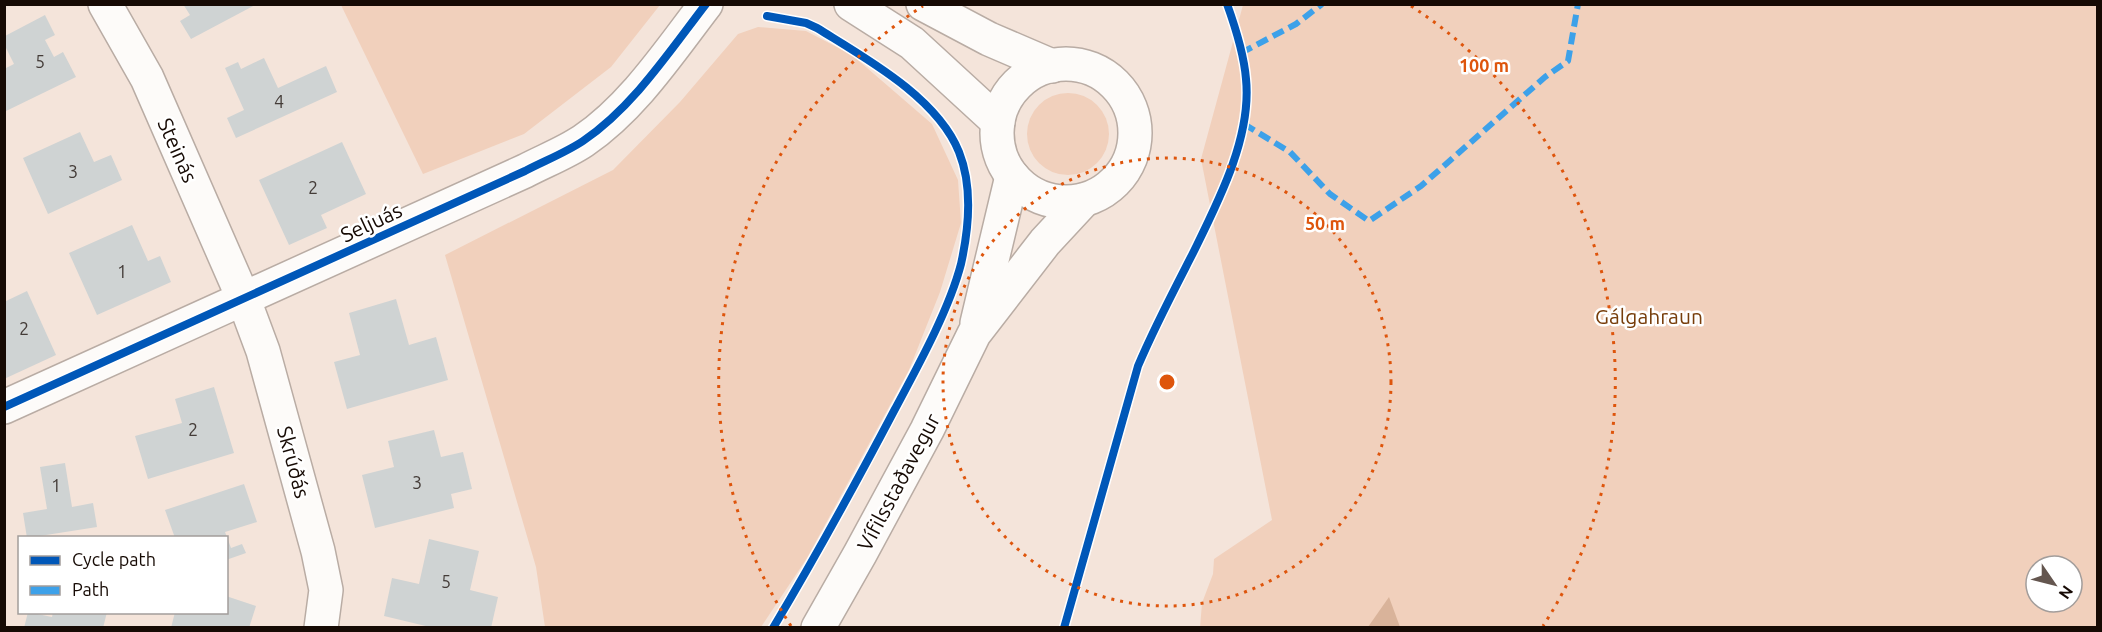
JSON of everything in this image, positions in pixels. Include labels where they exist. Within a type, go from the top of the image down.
[{"type":"street","name":"Steinás","points":[[105,4],[147,78],[244,300]]},
{"type":"street","name":"Seljuás","points":[[4,407],[525,171],[582,141],[618,111],[642,86],[706,4]]},
{"type":"street","points":[[851,4],[912,43],[998,122]]},
{"type":"street","name":"Vífilsstaðavegur","points":[[925,6],[989,39],[1052,66]]},
{"type":"street","name":"Vífilsstaðavegur","points":[[1067,64],[1082,66],[1109,79],[1120,90],[1133,117],[1134,147],[1129,162],[1111,186],[1098,195],[1084,200],[1052,201],[1023,188],[1002,160],[997,141],[1002,106],[1011,91],[1036,71],[1052,66],[1067,64]]},
{"type":"street","name":"Vífilsstaðavegur","points":[[974,334],[1012,176]]},
{"type":"street","name":"Vífilsstaðavegur","points":[[818,627],[927,430],[974,334],[1045,242],[1084,200]]},
{"type":"street","name":"Skrúðás","points":[[244,300],[263,351],[318,551],[326,590],[321,627]]},
{"type":"green space","points":[[341,5],[660,5],[611,67],[524,134],[423,174]]},
{"type":"green space","name":"Gálgahraun","points":[[1243,5],[2097,5],[2097,627],[1200,628],[1202,603],[1213,574],[1214,559],[1272,520],[1201,159]]},
{"type":"green space","points":[[758,27],[806,31],[852,55],[932,124],[958,180],[961,223],[940,292],[909,370],[807,558],[761,627],[545,627],[536,567],[445,255],[613,170],[680,102],[738,34]]},
{"type":"green space","points":[[1068,93],[1084,97],[1097,105],[1105,118],[1109,134],[1105,150],[1097,163],[1084,171],[1068,175],[1052,171],[1039,163],[1031,150],[1027,134],[1031,118],[1039,105],[1052,97]]},
{"type":"shaded area","points":[[1389,597],[1400,627],[1368,627]]},
{"type":"building","points":[[183,4],[257,4],[191,39],[180,21],[190,15]]},
{"type":"building","points":[[45,15],[55,35],[45,40],[54,57],[63,52],[76,77],[4,112],[4,69],[14,64],[5,46],[5,36]]},
{"type":"building","points":[[264,58],[278,88],[326,66],[337,92],[236,138],[227,118],[244,110],[225,68],[238,62],[241,69]]},
{"type":"building","points":[[80,132],[94,162],[111,155],[122,180],[48,214],[23,158]]},
{"type":"building","points":[[342,142],[366,194],[321,215],[327,228],[289,245],[259,180]]},
{"type":"building","points":[[132,225],[148,261],[160,256],[171,282],[97,315],[69,253]]},
{"type":"building","points":[[27,291],[56,355],[4,379],[4,302]]},
{"type":"building","points":[[396,299],[409,345],[436,337],[448,380],[347,409],[334,362],[360,355],[349,313]]},
{"type":"building","points":[[214,387],[234,453],[148,479],[135,436],[182,423],[175,399]]},
{"type":"building","points":[[434,430],[441,457],[463,452],[472,489],[451,494],[454,508],[375,528],[362,475],[394,467],[388,441]]},
{"type":"building","points":[[65,463],[72,507],[93,503],[97,527],[27,536],[23,513],[47,509],[40,467]]},
{"type":"building","points":[[244,484],[257,522],[225,532],[226,536],[174,536],[165,510]]},
{"type":"building","points":[[429,539],[479,551],[470,590],[498,597],[491,628],[434,628],[384,616],[392,578],[419,584]]},
{"type":"building","points":[[228,540],[231,548],[242,544],[246,553],[228,559]]},
{"type":"building","points":[[228,597],[256,606],[249,628],[171,628],[174,614],[228,614]]},
{"type":"building","points":[[28,614],[52,617],[53,614],[106,614],[103,628],[24,628]]},
{"type":"marked path","points":[[1241,53],[1296,24],[1322,4]]},
{"type":"marked path","points":[[1244,124],[1290,152],[1330,194],[1369,221],[1421,186],[1545,77],[1568,61],[1578,4]]},
{"type":"cycle path","points":[[4,407],[525,171],[583,141],[618,112],[634,95],[706,4]]},
{"type":"cycle path","points":[[1064,628],[1138,366],[1212,214],[1238,147],[1244,124],[1246,79],[1239,42],[1227,4]]},
{"type":"cycle path","points":[[767,16],[806,23],[817,28],[877,66],[917,97],[949,132],[959,152],[968,193],[966,236],[961,264],[941,319],[851,492],[773,628]]}]
